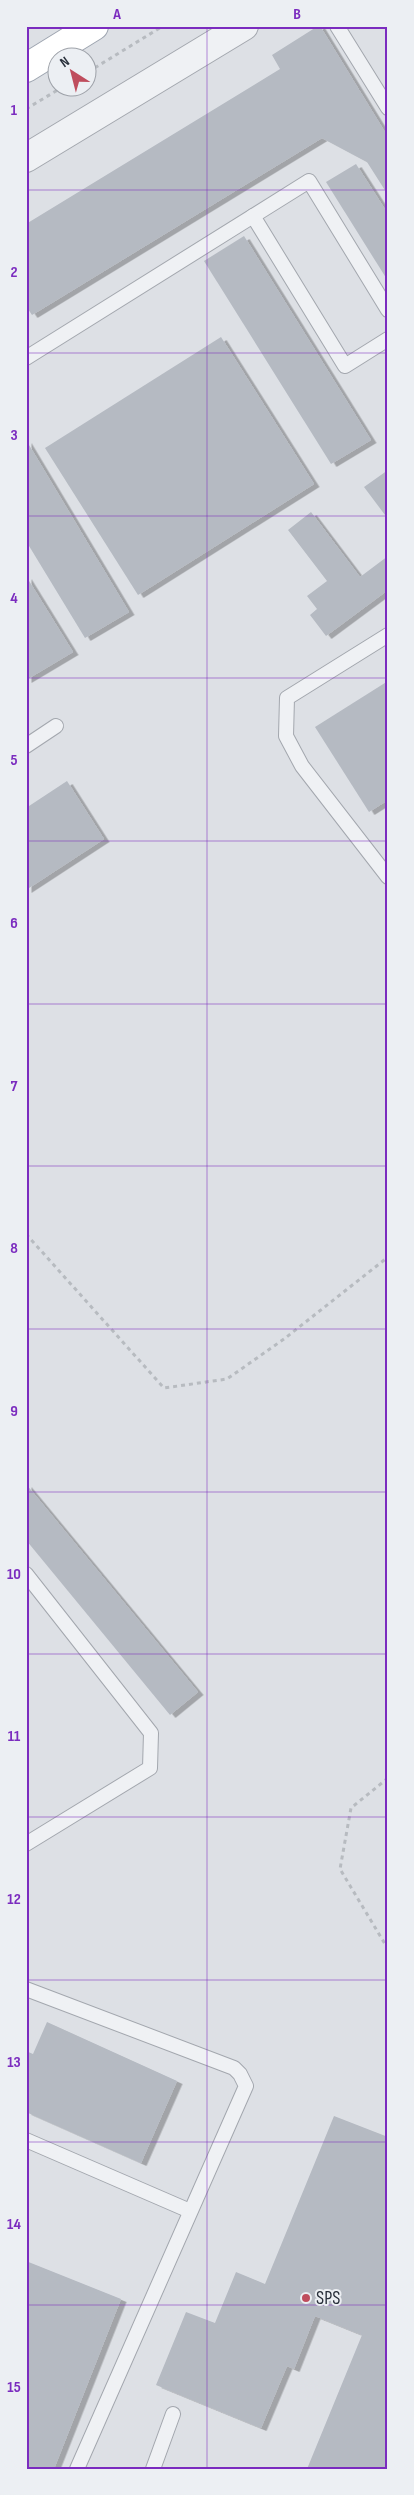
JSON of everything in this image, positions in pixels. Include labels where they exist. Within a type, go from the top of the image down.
[{"type":"main road","points":[[26,68],[94,26]]},
{"type":"street","points":[[26,158],[244,26]]},
{"type":"lane","points":[[337,26],[388,108]]},
{"type":"lane","points":[[26,358],[309,181],[388,310]]},
{"type":"lane","points":[[253,216],[344,366],[388,339]]},
{"type":"lane","points":[[388,636],[287,698],[286,736],[302,766],[388,878]]},
{"type":"lane","points":[[26,746],[56,726]]},
{"type":"lane","points":[[26,1574],[151,1733],[150,1768],[26,1844]]},
{"type":"lane","points":[[26,1989],[234,2068],[240,2074],[246,2086],[77,2469]]},
{"type":"lane","points":[[26,2140],[190,2211]]},
{"type":"lane","points":[[153,2469],[173,2414]]},
{"type":"path","points":[[98,66],[162,26]]},
{"type":"path","points":[[26,109],[48,96]]},
{"type":"path","points":[[26,1234],[164,1388],[227,1379],[284,1339],[388,1257]]},
{"type":"path","points":[[388,1778],[351,1808],[340,1869],[388,1949]]},
{"type":"building","points":[[320,26],[388,137],[388,195],[367,162],[322,138],[32,315],[26,306],[26,224],[280,69],[272,55]]},
{"type":"building","points":[[356,164],[388,214],[388,281],[326,182]]},
{"type":"building","points":[[244,236],[371,440],[331,464],[204,261]]},
{"type":"building","points":[[221,337],[314,484],[138,595],[45,448]]},
{"type":"building","points":[[26,440],[129,612],[85,638],[26,541]]},
{"type":"building","points":[[388,470],[388,519],[364,487]]},
{"type":"building","points":[[311,512],[360,577],[388,556],[388,590],[326,636],[310,615],[317,609],[307,596],[327,581],[288,530]]},
{"type":"building","points":[[26,576],[73,652],[26,680]]},
{"type":"building","points":[[388,681],[388,800],[369,812],[315,727]]},
{"type":"building","points":[[67,781],[104,839],[26,890],[26,808]]},
{"type":"building","points":[[26,1484],[198,1692],[170,1715],[26,1540]]},
{"type":"building","points":[[47,2022],[177,2081],[141,2163],[26,2112],[26,2051],[33,2054]]},
{"type":"building","name":"SPS","points":[[334,2116],[388,2137],[388,2469],[307,2469],[362,2335],[315,2316],[294,2369],[287,2366],[261,2428],[156,2385],[186,2312],[215,2323],[236,2272],[265,2284]]},
{"type":"building","points":[[26,2261],[121,2299],[54,2469],[26,2469]]},
{"type":"place","name":"SPS","points":[[306,2298]]}]
